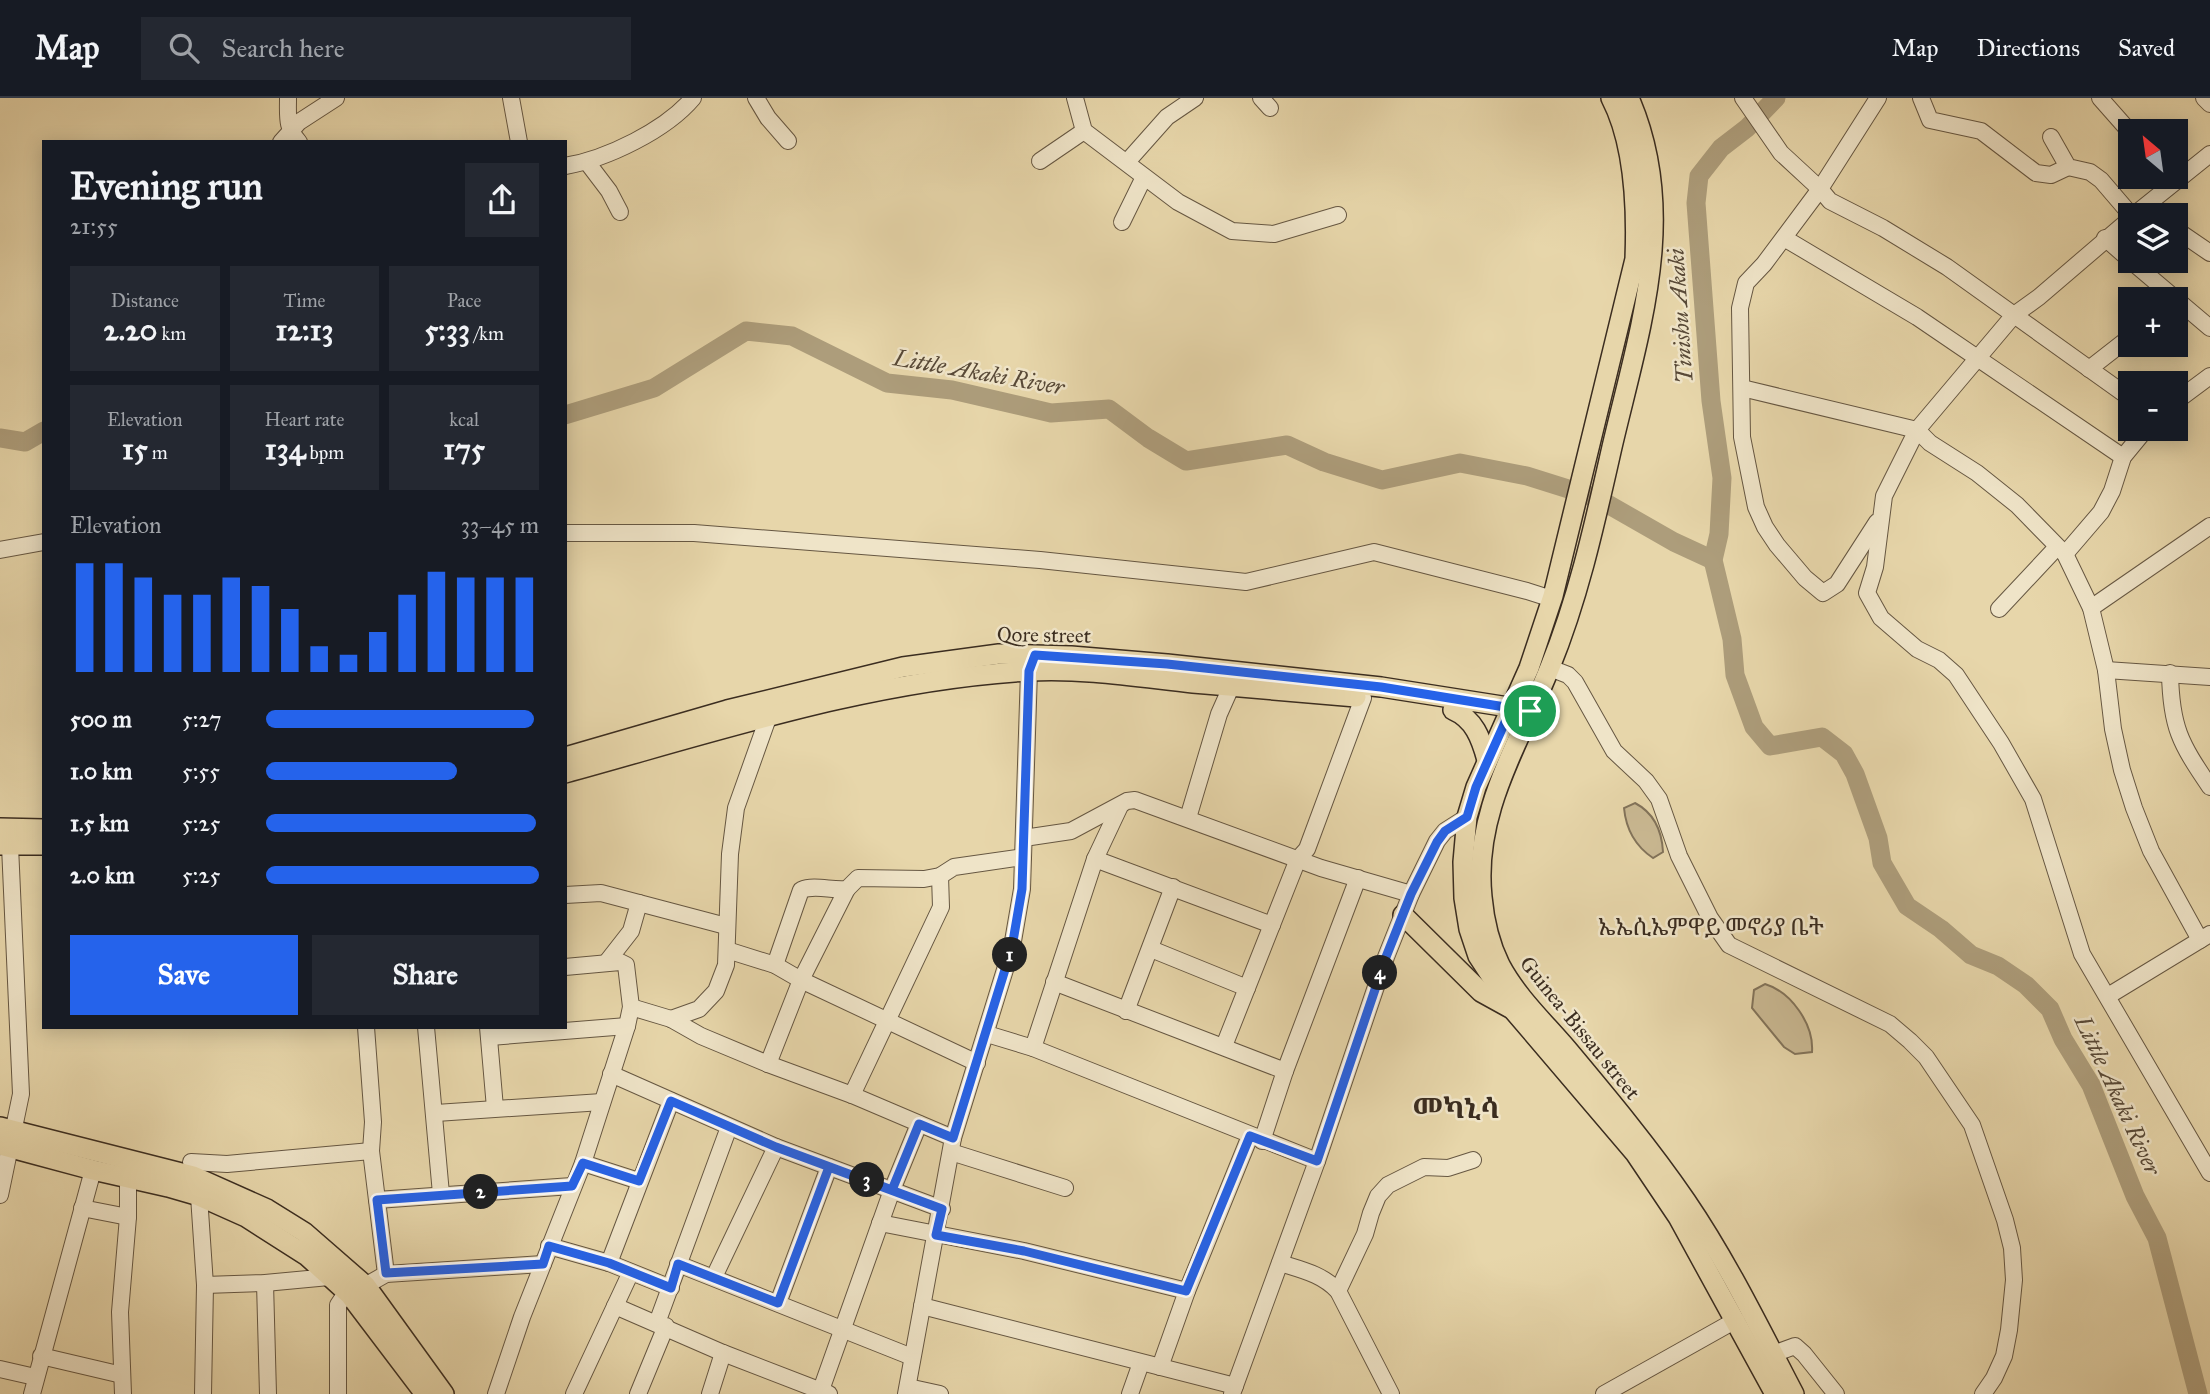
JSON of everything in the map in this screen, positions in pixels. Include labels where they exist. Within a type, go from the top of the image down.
[{"type":"main road","points":[[1611,98],[1623,132],[1632,176],[1637,213],[1635,259],[1569,535],[1535,653],[1522,682],[1518,715],[1488,760],[1467,817],[1463,862],[1464,898],[1469,929],[1478,956],[1514,1011],[1635,1153],[1678,1217],[1775,1394]]},
{"type":"main road","name":"Guinea-Bissau street","points":[[1629,98],[1637,116],[1649,166],[1654,203],[1654,240],[1649,286],[1592,539],[1573,604],[1550,668],[1518,715],[1485,824],[1481,859],[1482,897],[1499,964],[1519,995],[1645,1143],[1679,1191],[1727,1270],[1794,1394]]},
{"type":"main road","name":"Qore street","points":[[1032,663],[1231,687],[1518,715]]},
{"type":"main road","name":"Qore street","points":[[567,757],[767,709],[970,676],[1032,663],[1167,664],[1381,687],[1474,702],[1518,715]]},
{"type":"main road","points":[[1474,702],[1505,698],[1522,682]]},
{"type":"main road","name":"Qore street","points":[[567,772],[767,709]]},
{"type":"main road","points":[[1452,710],[1465,715],[1480,737],[1488,760]]},
{"type":"main road","points":[[0,828],[42,829]]},
{"type":"main road","points":[[5,845],[42,845]]},
{"type":"main road","points":[[1403,915],[1481,992],[1514,1011]]},
{"type":"main road","points":[[6,1138],[93,1170],[199,1196],[246,1216],[286,1240],[329,1277],[358,1291],[425,1394]]},
{"type":"main road","points":[[6,1138],[193,1176],[268,1209],[304,1232],[358,1291],[444,1394]]},
{"type":"street","points":[[288,98],[287,121],[290,139]]},
{"type":"street","points":[[290,139],[299,122],[336,98]]},
{"type":"street","points":[[512,98],[519,140]]},
{"type":"street","points":[[567,166],[587,162],[663,125],[683,110],[693,98]]},
{"type":"street","points":[[756,98],[768,118],[788,141]]},
{"type":"street","points":[[1075,98],[1084,131],[1178,202],[1232,231],[1275,234],[1338,215]]},
{"type":"street","points":[[1126,162],[1167,117],[1195,98]]},
{"type":"street","points":[[1878,98],[1820,189],[1746,283],[1740,308],[1740,410],[1742,437],[1756,507],[1765,527],[1805,578],[1823,593],[1837,584],[1880,517]]},
{"type":"street","points":[[1921,98],[1930,120],[1981,131],[2036,173],[2051,174],[2067,167],[2090,172],[2127,203]]},
{"type":"street","points":[[2100,98],[2119,119]]},
{"type":"street","points":[[2204,98],[2210,104]]},
{"type":"street","points":[[1746,103],[1781,153],[1830,201],[1883,228],[1947,267],[2118,390]]},
{"type":"street","points":[[1040,161],[1084,131]]},
{"type":"street","points":[[2051,136],[2067,167]]},
{"type":"street","points":[[2188,169],[2210,154]]},
{"type":"street","points":[[587,162],[609,191],[620,212]]},
{"type":"street","points":[[1122,222],[1144,177]]},
{"type":"street","points":[[2150,203],[2163,189]]},
{"type":"street","points":[[2118,229],[2014,315],[1917,430],[1884,496],[1875,567],[1867,593],[1881,618],[1917,649],[1939,660],[1956,675],[2001,743],[2033,799],[2082,954],[2210,1173]]},
{"type":"street","points":[[1784,238],[1917,317],[2123,457]]},
{"type":"street","points":[[2105,238],[2118,249]]},
{"type":"street","points":[[2188,238],[2210,253]]},
{"type":"street","points":[[2145,273],[2161,287]]},
{"type":"street","points":[[2188,310],[2210,328]]},
{"type":"street","points":[[2089,369],[2118,346]]},
{"type":"street","points":[[2188,392],[2210,376]]},
{"type":"street","points":[[1742,388],[1917,430],[1930,443],[1977,473],[2017,505],[2061,551],[2091,607],[2106,670],[2113,729],[2134,807],[2151,851],[2207,936],[2108,996]]},
{"type":"street","points":[[1999,609],[2101,512],[2112,491],[2123,457],[2136,441]]},
{"type":"street","points":[[2091,607],[2210,526]]},
{"type":"street","points":[[567,533],[694,533],[1040,560],[1246,582],[1374,551],[1552,599]]},
{"type":"street","points":[[0,550],[42,542]]},
{"type":"street","points":[[940,1394],[907,1391],[952,1145],[1012,947],[1022,889],[1032,663]]},
{"type":"street","points":[[1550,668],[1568,675],[1575,682],[1614,751],[1646,781],[1659,799],[1679,856],[1710,918],[1729,945],[1890,1024],[1926,1057],[1972,1125],[2005,1220],[2012,1248],[2014,1280],[2004,1356],[1983,1394]]},
{"type":"street","points":[[2106,670],[2210,677]]},
{"type":"street","points":[[2170,673],[2171,706],[2177,731],[2189,756],[2210,787]]},
{"type":"street","points":[[1188,818],[1219,714],[1231,687]]},
{"type":"street","points":[[1224,1046],[1298,859],[1307,849],[1363,698]]},
{"type":"street","points":[[671,1019],[699,1009],[716,990],[726,965],[730,854],[736,808],[767,709]]},
{"type":"street","points":[[1024,838],[1071,831],[1127,801],[1135,800],[1298,859],[1411,894]]},
{"type":"street","points":[[1033,1048],[1095,859],[1120,806]]},
{"type":"street","points":[[922,1306],[1160,1367],[1233,1390],[1317,1161],[1386,957],[1411,894],[1445,831],[1467,817]]},
{"type":"street","points":[[0,1195],[6,1138],[21,1094],[5,845]]},
{"type":"street","points":[[768,1064],[801,980],[847,889],[858,878],[902,880],[940,876],[954,867],[1023,857]]},
{"type":"street","points":[[1095,859],[1272,925]]},
{"type":"street","points":[[852,1095],[941,907],[940,876]]},
{"type":"street","points":[[1160,1367],[1186,1291],[1285,1071],[1358,878]]},
{"type":"street","points":[[775,965],[801,890],[809,887],[836,891],[847,889]]},
{"type":"street","points":[[1126,1011],[1173,887]]},
{"type":"street","points":[[567,895],[601,893],[726,926]]},
{"type":"street","points":[[606,963],[631,932],[639,903]]},
{"type":"street","points":[[1151,948],[1247,988]]},
{"type":"street","points":[[727,950],[775,965],[801,980],[977,1063]]},
{"type":"street","points":[[496,1394],[522,1317],[583,1163],[631,1007],[626,965],[620,962],[567,967]]},
{"type":"street","points":[[1054,982],[1285,1071]]},
{"type":"street","points":[[631,1007],[671,1019],[701,1036],[919,1124],[952,1145],[1065,1188]]},
{"type":"street","points":[[567,1029],[627,1026]]},
{"type":"street","points":[[366,1029],[373,1122],[371,1151],[386,1273]]},
{"type":"street","points":[[426,1029],[436,1114],[441,1194]]},
{"type":"street","points":[[495,1108],[489,1032],[558,1029]]},
{"type":"street","points":[[987,1034],[1033,1048],[1256,1139],[1317,1161]]},
{"type":"street","points":[[611,1074],[776,1147],[942,1209]]},
{"type":"street","points":[[609,1263],[671,1101]]},
{"type":"street","points":[[436,1114],[602,1102]]},
{"type":"street","points":[[615,1306],[723,1353],[794,1388],[825,1392],[842,1328],[919,1124]]},
{"type":"street","points":[[638,1394],[678,1264],[729,1127]]},
{"type":"street","points":[[714,1277],[776,1147]]},
{"type":"street","points":[[191,1162],[228,1164],[371,1151]]},
{"type":"street","points":[[1338,1291],[1365,1234],[1378,1196],[1388,1185],[1409,1172],[1424,1167],[1448,1168],[1473,1160]]},
{"type":"street","points":[[583,1163],[639,1181]]},
{"type":"street","points":[[778,1303],[829,1167]]},
{"type":"street","points":[[32,1394],[93,1170]]},
{"type":"street","points":[[123,1394],[120,1312],[128,1217],[128,1177]]},
{"type":"street","points":[[377,1200],[572,1186]]},
{"type":"street","points":[[199,1196],[205,1285],[203,1394]]},
{"type":"street","points":[[82,1208],[128,1217]]},
{"type":"street","points":[[880,1223],[1024,1251],[1186,1291]]},
{"type":"street","points":[[549,1246],[609,1263],[671,1288]]},
{"type":"street","points":[[1280,1263],[1316,1274],[1338,1291],[1391,1394]]},
{"type":"street","points":[[338,1394],[338,1305],[386,1273],[543,1264]]},
{"type":"street","points":[[678,1264],[912,1357]]},
{"type":"street","points":[[574,1394],[631,1273]]},
{"type":"street","points":[[205,1285],[329,1277]]},
{"type":"street","points":[[265,1283],[268,1394]]},
{"type":"street","points":[[1604,1394],[1736,1320]]},
{"type":"street","points":[[1773,1354],[1795,1346],[1804,1353],[1836,1394]]},
{"type":"street","points":[[710,1394],[723,1353]]},
{"type":"street","points":[[41,1356],[122,1375]]},
{"type":"street","points":[[1130,1394],[1141,1363]]},
{"type":"street","points":[[0,1369],[35,1377]]},
{"type":"shaded area","points":[[1635,803],[1647,812],[1659,830],[1663,852],[1653,858],[1636,842],[1627,823],[1624,808]]},
{"type":"shaded area","points":[[1765,984],[1784,994],[1799,1010],[1809,1031],[1812,1052],[1795,1054],[1784,1047],[1752,1008],[1754,990]]},
{"type":"waterway","name":"Little Akaki River","points":[[1776,98],[1747,128],[1721,148],[1699,176],[1696,203],[1711,401],[1722,478],[1719,534],[1713,560],[1732,639],[1735,675],[1754,727],[1770,746],[1822,737],[1844,754],[1855,774],[1878,838],[1882,863],[1907,906],[1941,929],[1971,955],[1998,966],[2026,985],[2050,1009],[2063,1039],[2091,1085],[2135,1196],[2157,1238],[2198,1394]]},
{"type":"waterway","name":"Little Akaki River","points":[[567,414],[654,388],[746,331],[792,336],[887,383],[952,390],[1051,413],[1109,409],[1148,438],[1186,461],[1287,445],[1324,462],[1382,480],[1460,463],[1527,476],[1597,498],[1674,542],[1713,560]]},
{"type":"waterway","name":"Little Akaki River","points":[[0,438],[25,442],[42,432]]},
{"type":"district","name":"ኤኤሲኤምዋይ መኖሪያ ቤት","points":[[1711,927]]},
{"type":"district","name":"መካኒሳ","points":[[1456,1108]]},
{"type":"route","points":[[1035,655],[1167,664],[1381,687],[1530,711],[1526,721],[1506,720],[1476,787],[1467,817],[1445,831],[1437,842],[1411,894],[1386,957],[1317,1161],[1250,1136],[1186,1291],[1024,1251],[936,1235],[942,1209],[829,1167],[778,1303],[678,1264],[671,1288],[609,1263],[549,1246],[543,1264],[386,1273],[377,1200],[572,1186],[583,1163],[639,1181],[671,1101],[776,1147],[892,1190],[919,1124],[953,1138],[1012,947],[1022,889],[1029,671],[1035,655]]},
{"type":"water label","name":"Tinishu Akaki","points":[[1680,316]]}]
